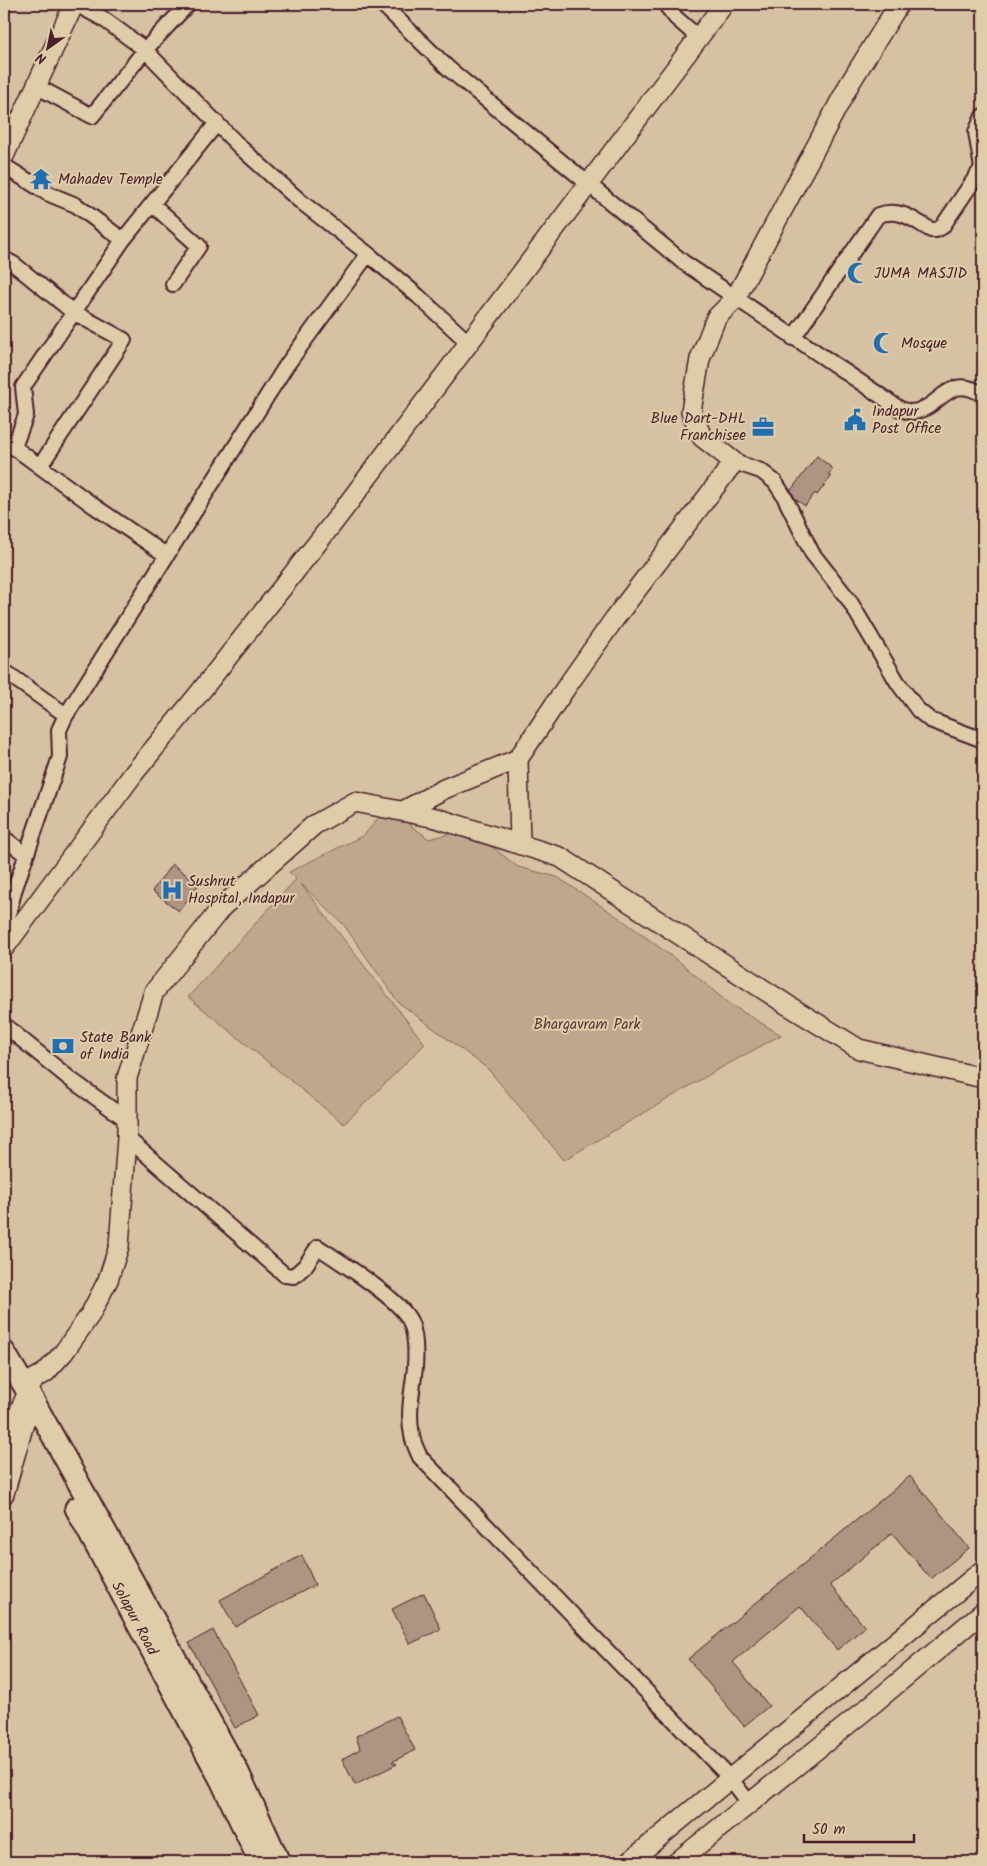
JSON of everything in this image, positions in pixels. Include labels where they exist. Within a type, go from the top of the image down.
[{"type":"main road","points":[[4,1352],[27,1403]]},
{"type":"main road","name":"Solapur Road","points":[[4,1378],[27,1403],[230,1776],[260,1862]]},
{"type":"main road","points":[[230,1776],[279,1862]]},
{"type":"street","points":[[4,156],[75,4],[102,18],[145,50],[241,148],[300,201],[418,296],[469,343]]},
{"type":"street","points":[[36,86],[92,116],[145,50],[188,4]]},
{"type":"street","points":[[382,4],[449,69],[683,262],[900,409],[911,412],[921,410],[949,390],[960,387],[977,390],[983,395]]},
{"type":"street","points":[[665,4],[676,18],[698,38]]},
{"type":"street","points":[[4,948],[134,773],[337,518],[724,4]]},
{"type":"street","points":[[898,4],[850,83],[735,299],[716,318],[700,359],[691,411],[702,438],[734,462],[762,470],[775,482],[784,496],[812,553],[849,600],[898,683],[918,710],[930,720],[983,740]]},
{"type":"street","points":[[793,338],[878,215],[888,212],[900,213],[931,230],[942,227],[982,168],[976,132],[983,116]]},
{"type":"street","points":[[166,555],[94,506],[9,443],[26,415],[22,387],[123,240],[217,123]]},
{"type":"street","points":[[4,166],[49,194],[76,205],[123,240]]},
{"type":"street","points":[[152,204],[199,246],[173,284]]},
{"type":"street","points":[[4,934],[14,890],[60,757],[59,730],[66,715],[286,366],[368,254]]},
{"type":"street","points":[[4,259],[15,265],[73,312],[124,340],[40,466]]},
{"type":"street","points":[[403,812],[444,789],[518,759],[615,618],[734,462]]},
{"type":"street","points":[[4,671],[66,715]]},
{"type":"street","points":[[518,759],[520,844]]},
{"type":"street","points":[[4,1445],[27,1403],[43,1386],[45,1373],[64,1352],[90,1315],[108,1280],[119,1246],[127,1129],[127,1078],[154,992],[222,907],[314,826],[355,802],[436,818],[560,857],[789,1006],[859,1049],[983,1078]]},
{"type":"street","points":[[4,838],[26,855]]},
{"type":"street","points":[[4,1025],[127,1129],[285,1275],[294,1276],[305,1266],[318,1247],[396,1303],[410,1320],[416,1343],[410,1408],[412,1436],[420,1457],[730,1778],[750,1804]]},
{"type":"street","points":[[4,1494],[27,1403]]},
{"type":"street","points":[[629,1862],[983,1570]]},
{"type":"street","points":[[677,1862],[863,1712],[983,1612]]},
{"type":"green space","name":"Bhargavram Park","points":[[387,808],[429,839],[469,829],[518,867],[557,877],[621,919],[682,964],[728,1003],[781,1035],[717,1070],[564,1160],[488,1069],[398,1002],[344,925],[300,883],[425,1044],[344,1124],[188,997],[296,879],[289,872],[364,835]]},
{"type":"building","points":[[817,456],[833,469],[828,475],[831,477],[817,495],[815,493],[805,506],[795,499],[791,490]]},
{"type":"building","points":[[172,864],[199,884],[179,911],[152,891]]},
{"type":"building","points":[[910,1476],[969,1548],[931,1579],[892,1533],[830,1585],[865,1627],[837,1650],[800,1606],[733,1662],[769,1706],[744,1726],[688,1659]]},
{"type":"building","points":[[302,1555],[315,1585],[235,1627],[220,1600]]},
{"type":"building","points":[[424,1593],[441,1629],[410,1644],[392,1609]]},
{"type":"building","points":[[213,1630],[259,1715],[235,1728],[189,1643]]},
{"type":"building","points":[[397,1716],[415,1750],[392,1762],[397,1764],[355,1785],[342,1759],[360,1749],[356,1736]]},
{"type":"place","name":"Mahadev Temple","points":[[41,179]]},
{"type":"place","name":"JUMA MASJID","points":[[858,273]]},
{"type":"place","name":"Mosque","points":[[884,343]]},
{"type":"place","name":"Indapur Post Office","points":[[855,420]]},
{"type":"place","name":"Blue Dart-DHL Franchisee","points":[[763,427]]},
{"type":"place","name":"Sushrut Hospital, Indapur","points":[[172,890]]},
{"type":"place","name":"State Bank of India","points":[[63,1046]]}]
